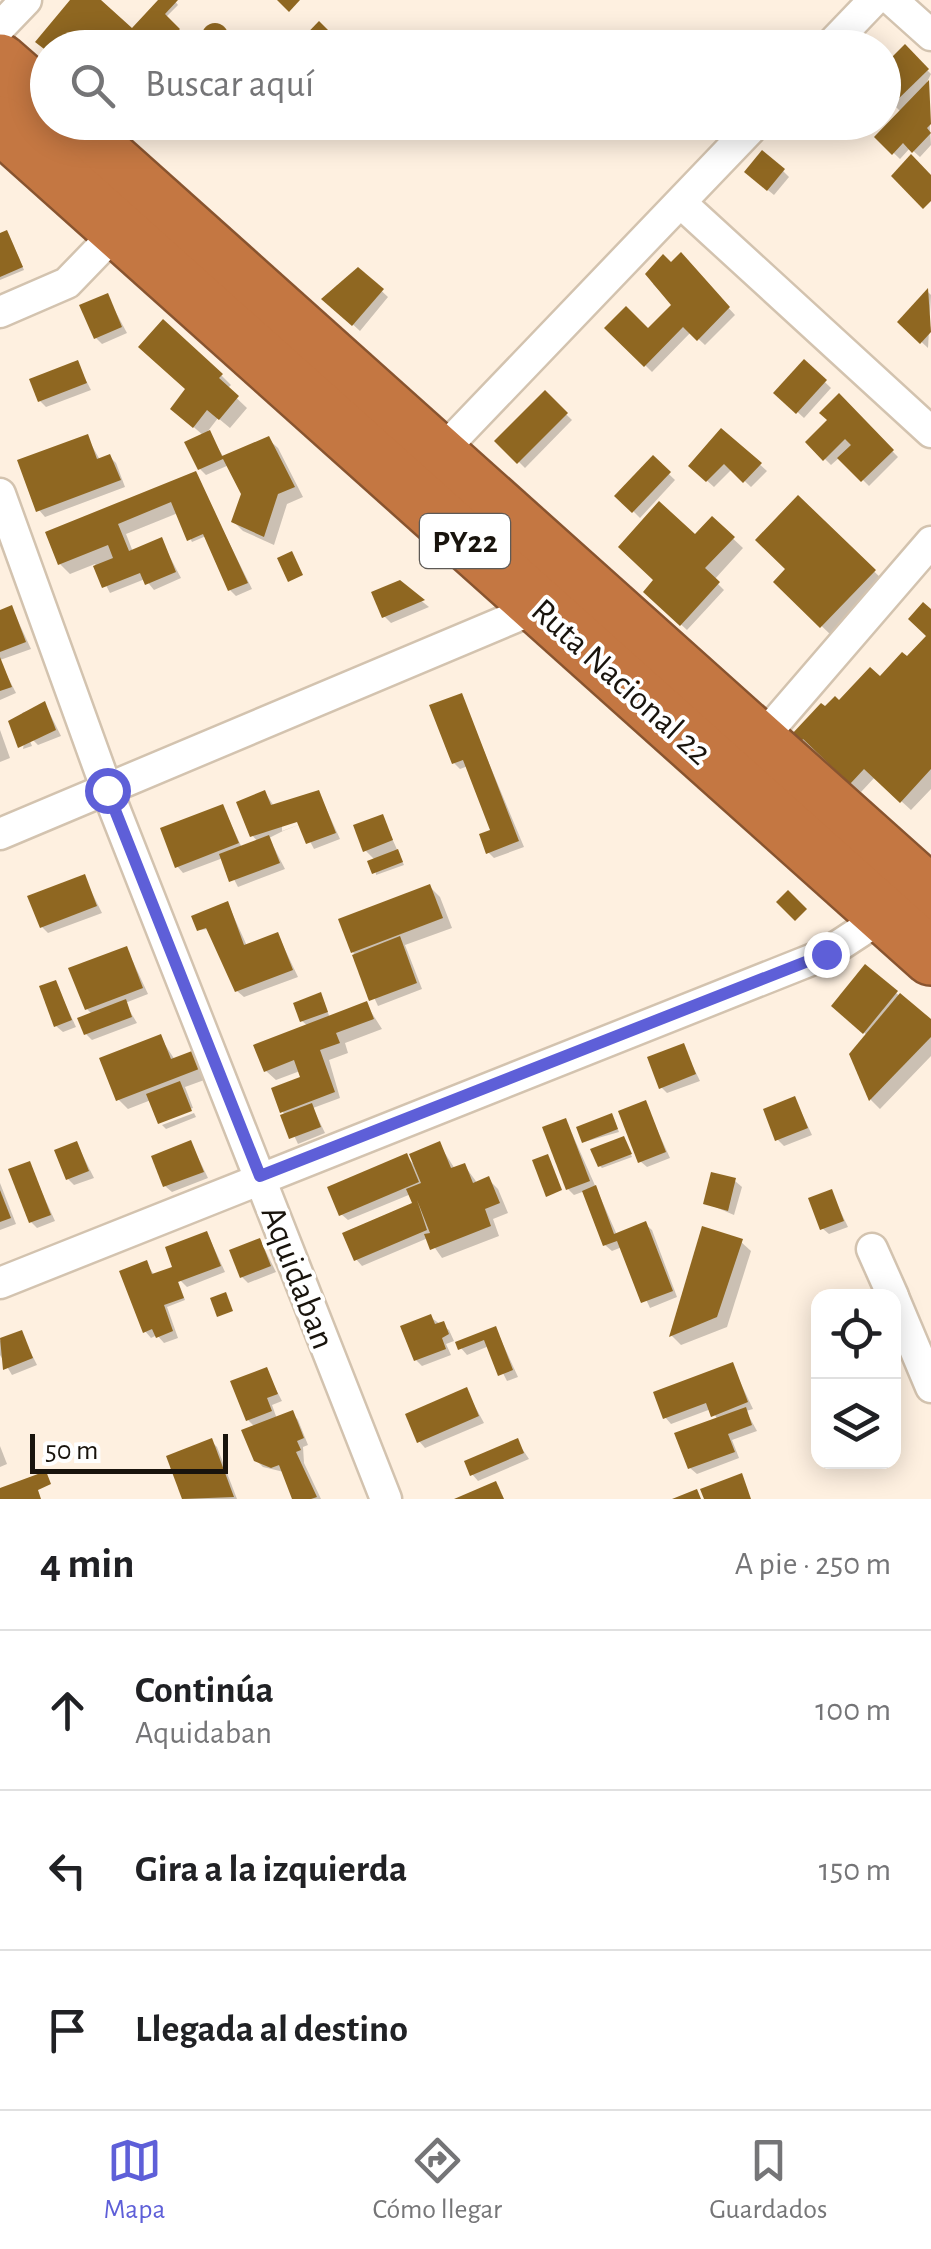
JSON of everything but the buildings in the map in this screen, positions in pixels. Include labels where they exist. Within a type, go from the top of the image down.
[{"type":"highway","points":[[0,62],[30,88]]},
{"type":"highway","name":"Ruta Nacional 22","points":[[0,124],[132,212],[439,454],[553,588]]},
{"type":"highway","name":"Ruta Nacional 22","points":[[81,140],[132,212],[744,759],[908,895],[931,958]]},
{"type":"street","points":[[0,27],[26,0]]},
{"type":"street","points":[[845,30],[874,0]]},
{"type":"street","points":[[892,0],[931,35]]},
{"type":"street","points":[[439,454],[740,140]]},
{"type":"street","points":[[680,203],[931,432]]},
{"type":"street","points":[[0,312],[67,283],[132,212]]},
{"type":"street","name":"Aquidaban","points":[[0,494],[107,790],[386,1499]]},
{"type":"street","points":[[744,759],[931,542]]},
{"type":"street","points":[[0,834],[107,790],[553,588]]},
{"type":"street","points":[[0,1283],[260,1176],[826,954],[908,895]]},
{"type":"street","points":[[872,1249],[889,1289]]},
{"type":"street","points":[[901,1317],[931,1388]]},
{"type":"route","points":[[107,790],[260,1176],[826,954]]}]
